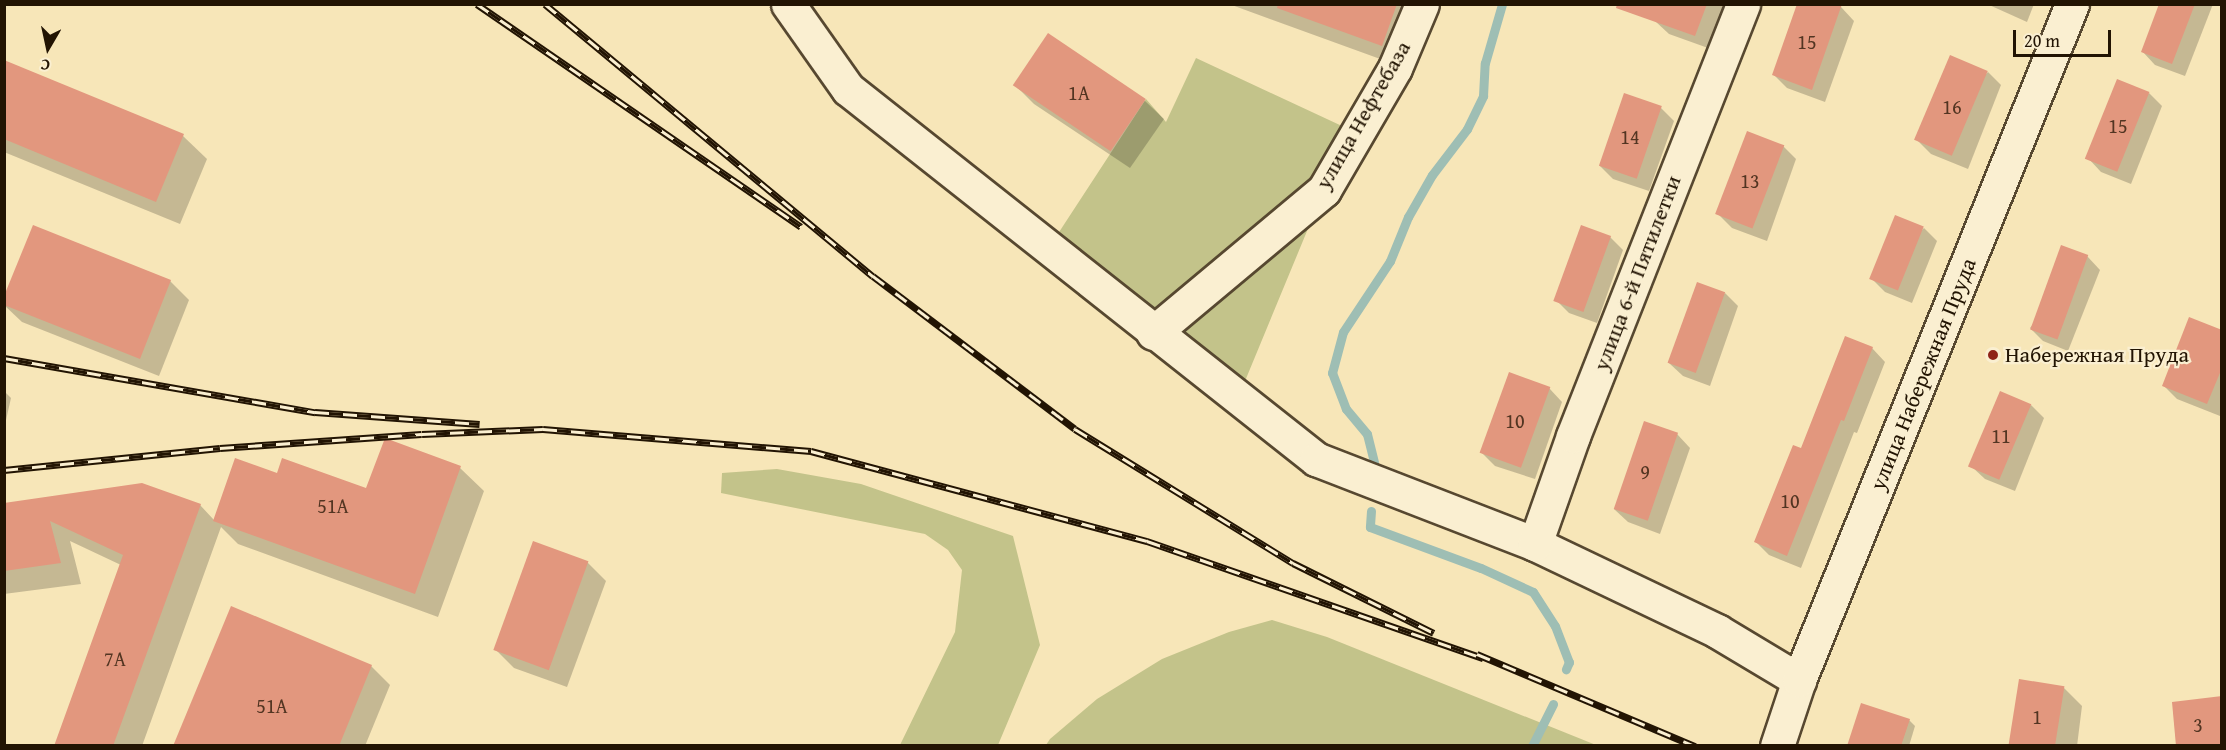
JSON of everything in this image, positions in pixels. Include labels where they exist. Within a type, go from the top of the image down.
[{"type":"street","points":[[788,4],[848,89],[1153,333],[1316,459],[1535,544],[1717,631],[1799,680]]},
{"type":"street","name":"улица Нефтебаза","points":[[1153,333],[1324,190],[1395,68],[1422,4]]},
{"type":"street","name":"улица 6-й Пятилетки","points":[[1535,544],[1573,436],[1743,4]]},
{"type":"street","name":"улица Набережная Пруда","points":[[1777,746],[1799,680],[2072,4]]},
{"type":"green space","points":[[1196,58],[1357,133],[1324,190],[1238,398],[1048,249],[1146,99],[1166,122]]},
{"type":"green space","points":[[777,469],[861,484],[1013,536],[1040,645],[998,745],[900,745],[955,632],[962,570],[948,550],[925,534],[721,493],[722,473]]},
{"type":"green space","points":[[1272,620],[1327,637],[1596,745],[1046,745],[1097,699],[1162,659],[1229,632]]},
{"type":"building","points":[[1278,4],[1397,4],[1382,46],[1277,8]]},
{"type":"building","points":[[1617,4],[1707,4],[1695,36],[1616,8]]},
{"type":"building","points":[[1797,4],[1842,4],[1812,90],[1772,75]]},
{"type":"building","points":[[2159,4],[2195,4],[2172,64],[2141,52]]},
{"type":"building","points":[[1048,33],[1146,99],[1111,151],[1013,85]]},
{"type":"building","points":[[1950,55],[1988,71],[1952,156],[1914,140]]},
{"type":"building","points":[[4,60],[184,134],[156,202],[4,139]]},
{"type":"building","points":[[2117,79],[2149,92],[2117,172],[2085,159]]},
{"type":"building","points":[[1624,93],[1662,106],[1637,179],[1599,166]]},
{"type":"building","points":[[1747,131],[1784,145],[1752,228],[1715,214]]},
{"type":"building","points":[[1895,215],[1924,227],[1898,291],[1869,279]]},
{"type":"building","points":[[33,225],[171,280],[140,359],[4,305],[4,296]]},
{"type":"building","points":[[1581,225],[1611,236],[1583,312],[1553,301]]},
{"type":"building","points":[[2061,245],[2088,255],[2057,339],[2030,330]]},
{"type":"building","points":[[1697,282],[1725,292],[1696,373],[1668,363]]},
{"type":"building","points":[[2189,317],[2222,330],[2222,368],[2207,404],[2162,386]]},
{"type":"building","points":[[1845,336],[1873,347],[1844,421],[1841,420],[1787,556],[1754,542],[1793,445],[1801,448]]},
{"type":"building","points":[[1509,372],[1550,387],[1521,468],[1480,453]]},
{"type":"building","points":[[2000,391],[2031,404],[1999,480],[1968,466]]},
{"type":"building","points":[[1644,421],[1678,433],[1648,521],[1614,509]]},
{"type":"building","points":[[385,438],[461,466],[415,594],[213,521],[235,458],[277,473],[282,458],[366,488]]},
{"type":"building","points":[[142,483],[201,504],[113,746],[54,746],[123,555],[50,521],[61,563],[4,571],[4,503]]},
{"type":"building","points":[[533,541],[588,561],[549,670],[493,650]]},
{"type":"building","points":[[231,606],[372,665],[339,746],[173,746]]},
{"type":"building","points":[[2019,679],[2064,686],[2055,746],[2008,746]]},
{"type":"building","points":[[2222,696],[2222,746],[2176,746],[2172,702]]},
{"type":"building","points":[[1861,703],[1910,719],[1901,746],[1847,746]]},
{"type":"waterway","points":[[1374,462],[1367,434],[1346,409],[1332,373],[1343,332],[1390,261],[1408,217],[1432,175],[1467,129],[1483,96],[1485,63],[1502,4]]},
{"type":"waterway","points":[[1371,511],[1370,527],[1481,568],[1533,592],[1555,626],[1569,662],[1566,669]]},
{"type":"waterway","points":[[1532,746],[1553,704]]},
{"type":"railway","points":[[477,4],[801,227]]},
{"type":"railway","points":[[545,4],[873,276],[1075,429],[1293,563],[1434,633]]},
{"type":"railway","points":[[4,358],[315,412],[480,424]]},
{"type":"railway","points":[[4,470],[220,448],[422,434],[543,429],[811,451],[1147,541],[1483,658]]},
{"type":"railway","points":[[1477,654],[1695,746]]},
{"type":"place","name":"Набережная Пруда","points":[[1993,355]]}]
